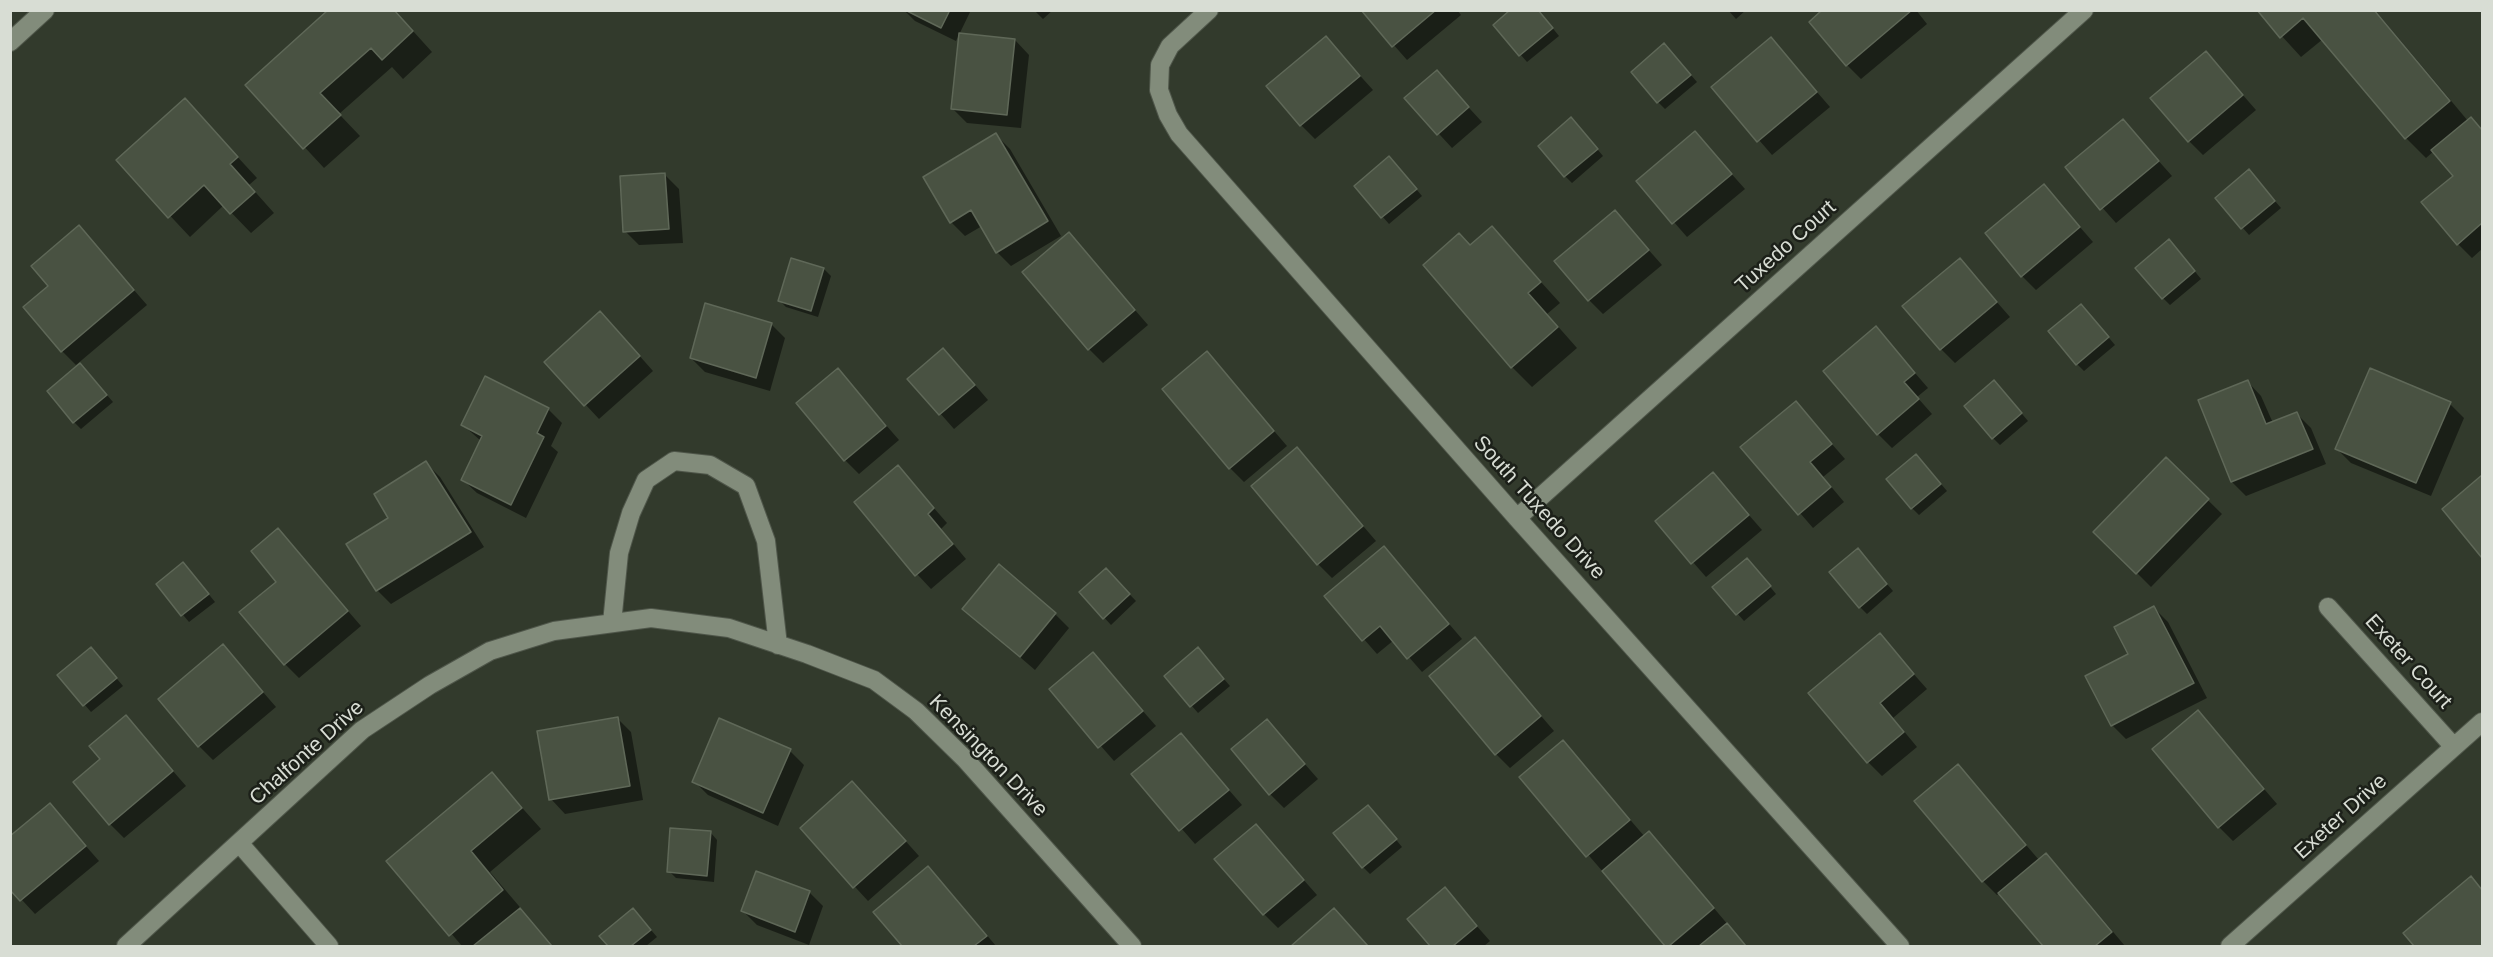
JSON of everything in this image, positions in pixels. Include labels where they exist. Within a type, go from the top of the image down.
[{"type":"street","points":[[10,42],[45,10]]},
{"type":"street","name":"South Tuxedo Drive","points":[[1209,10],[1170,46],[1160,65],[1159,90],[1168,115],[1179,134],[1517,518],[1900,946]]},
{"type":"street","name":"Tuxedo Court","points":[[1517,518],[2084,10]]},
{"type":"street","points":[[612,623],[619,553],[631,513],[646,480],[674,461],[710,465],[746,486],[766,541],[778,645]]},
{"type":"street","name":"Exeter Court","points":[[2328,607],[2454,747]]},
{"type":"street","name":"Chalfonte Drive","points":[[126,946],[362,730],[429,685],[490,651],[554,631],[651,618]]},
{"type":"street","name":"Kensington Drive","points":[[651,618],[729,628],[874,680],[916,711],[965,759],[1132,946]]},
{"type":"street","name":"Exeter Drive","points":[[2230,946],[2482,722]]},
{"type":"street","points":[[240,844],[329,946]]},
{"type":"building","points":[[328,10],[394,10],[413,31],[382,60],[371,48],[320,93],[341,115],[303,149],[245,85]]},
{"type":"building","points":[[905,10],[950,10],[941,28]]},
{"type":"building","points":[[1361,10],[1436,10],[1392,47]]},
{"type":"building","points":[[1510,10],[1538,10],[1553,28],[1519,56],[1493,25]]},
{"type":"building","points":[[1822,10],[1912,10],[1846,66],[1809,22]]},
{"type":"building","points":[[2257,10],[2374,10],[2450,101],[2405,139],[2303,18],[2280,38]]},
{"type":"building","points":[[959,33],[1015,39],[1007,115],[951,109]]},
{"type":"building","points":[[1326,36],[1360,76],[1300,126],[1266,86]]},
{"type":"building","points":[[1771,37],[1817,92],[1757,142],[1711,87]]},
{"type":"building","points":[[1664,43],[1691,75],[1657,103],[1631,72]]},
{"type":"building","points":[[2206,51],[2243,95],[2188,142],[2150,98]]},
{"type":"building","points":[[1437,70],[1469,107],[1437,135],[1404,98]]},
{"type":"building","points":[[185,98],[238,157],[230,164],[255,192],[230,214],[204,185],[168,218],[116,160]]},
{"type":"building","points":[[1571,117],[1598,149],[1564,177],[1538,146]]},
{"type":"building","points":[[2471,117],[2482,130],[2482,223],[2457,245],[2421,202],[2453,176],[2431,150]]},
{"type":"building","points":[[2123,119],[2159,161],[2100,210],[2065,167]]},
{"type":"building","points":[[1695,131],[1732,174],[1672,224],[1636,181]]},
{"type":"building","points":[[996,133],[1048,221],[996,253],[971,210],[950,223],[923,177]]},
{"type":"building","points":[[1389,156],[1417,189],[1381,218],[1354,186]]},
{"type":"building","points":[[2249,169],[2275,201],[2241,229],[2215,198]]},
{"type":"building","points":[[665,173],[669,229],[623,232],[620,176]]},
{"type":"building","points":[[2044,184],[2080,227],[2021,277],[1985,233]]},
{"type":"building","points":[[1615,210],[1649,250],[1588,301],[1554,261]]},
{"type":"building","points":[[79,225],[134,290],[61,352],[23,307],[48,286],[31,266]]},
{"type":"building","points":[[1492,226],[1541,282],[1528,293],[1558,327],[1511,368],[1423,265],[1459,233],[1470,245]]},
{"type":"building","points":[[1069,232],[1135,310],[1088,350],[1022,272]]},
{"type":"building","points":[[2169,239],[2195,271],[2162,299],[2135,268]]},
{"type":"building","points":[[791,258],[824,268],[811,311],[778,301]]},
{"type":"building","points":[[1960,258],[1997,302],[1940,350],[1902,306]]},
{"type":"building","points":[[705,303],[772,323],[756,378],[690,358]]},
{"type":"building","points":[[2081,304],[2109,337],[2076,365],[2048,331]]},
{"type":"building","points":[[600,311],[640,356],[584,406],[544,362]]},
{"type":"building","points":[[1876,326],[1915,373],[1904,382],[1919,399],[1877,435],[1823,371]]},
{"type":"building","points":[[943,348],[975,385],[939,415],[907,379]]},
{"type":"building","points":[[1207,351],[1274,431],[1229,469],[1162,389]]},
{"type":"building","points":[[80,363],[107,395],[73,423],[47,391]]},
{"type":"building","points":[[838,368],[886,426],[844,461],[796,403]]},
{"type":"building","points":[[2370,368],[2451,402],[2416,483],[2335,449]]},
{"type":"building","points":[[485,376],[549,408],[537,433],[544,437],[511,505],[461,480],[482,436],[461,425]]},
{"type":"building","points":[[1994,380],[2022,413],[1992,439],[1964,406]]},
{"type":"building","points":[[2248,380],[2266,424],[2297,412],[2313,449],[2231,482],[2198,400]]},
{"type":"building","points":[[1796,401],[1832,444],[1810,462],[1831,487],[1798,515],[1740,447]]},
{"type":"building","points":[[1297,447],[1363,526],[1317,565],[1251,486]]},
{"type":"building","points":[[1916,454],[1941,484],[1911,509],[1886,479]]},
{"type":"building","points":[[2166,457],[2209,499],[2136,574],[2093,532]]},
{"type":"building","points":[[426,461],[471,532],[376,591],[346,544],[388,518],[374,494]]},
{"type":"building","points":[[898,465],[934,508],[928,514],[953,544],[915,576],[854,502]]},
{"type":"building","points":[[1713,472],[1749,515],[1691,564],[1655,521]]},
{"type":"building","points":[[2482,475],[2482,558],[2442,509]]},
{"type":"building","points":[[278,528],[348,611],[284,665],[239,612],[276,582],[251,551]]},
{"type":"building","points":[[1384,546],[1449,624],[1407,659],[1380,626],[1362,641],[1324,596]]},
{"type":"building","points":[[1858,548],[1887,584],[1859,608],[1829,572]]},
{"type":"building","points":[[1747,558],[1771,586],[1736,615],[1712,587]]},
{"type":"building","points":[[183,562],[209,594],[181,616],[156,584]]},
{"type":"building","points":[[999,564],[1056,613],[1020,657],[962,609]]},
{"type":"building","points":[[1106,568],[1130,594],[1103,619],[1079,592]]},
{"type":"building","points":[[2154,606],[2194,683],[2111,726],[2085,676],[2128,654],[2114,627]]},
{"type":"building","points":[[1880,633],[1914,674],[1880,703],[1904,732],[1867,763],[1808,693]]},
{"type":"building","points":[[1475,637],[1541,716],[1495,755],[1429,676]]},
{"type":"building","points":[[223,644],[263,692],[198,747],[158,699]]},
{"type":"building","points":[[91,647],[117,678],[83,706],[57,675]]},
{"type":"building","points":[[1198,647],[1224,679],[1190,707],[1164,676]]},
{"type":"building","points":[[1093,652],[1143,711],[1098,748],[1049,689]]},
{"type":"building","points":[[2198,710],[2264,789],[2218,828],[2152,749]]},
{"type":"building","points":[[126,715],[173,771],[109,825],[73,782],[100,759],[89,746]]},
{"type":"building","points":[[618,717],[630,786],[549,800],[537,731]]},
{"type":"building","points":[[719,718],[791,749],[763,813],[692,782]]},
{"type":"building","points":[[1267,719],[1305,764],[1269,795],[1231,749]]},
{"type":"building","points":[[1181,733],[1229,790],[1179,831],[1131,774]]},
{"type":"building","points":[[1563,740],[1630,820],[1586,857],[1519,777]]},
{"type":"building","points":[[1958,764],[2026,845],[1982,882],[1914,801]]},
{"type":"building","points":[[492,772],[522,808],[471,851],[503,890],[449,936],[386,861]]},
{"type":"building","points":[[852,781],[906,841],[853,888],[800,828]]},
{"type":"building","points":[[50,803],[86,846],[20,901],[10,890],[10,836]]},
{"type":"building","points":[[1368,805],[1397,839],[1362,868],[1333,833]]},
{"type":"building","points":[[1256,824],[1304,880],[1263,915],[1214,859]]},
{"type":"building","points":[[670,828],[711,831],[707,876],[667,872]]},
{"type":"building","points":[[1649,831],[1714,908],[1669,946],[1665,946],[1602,871]]},
{"type":"building","points":[[2046,853],[2112,932],[2095,946],[2043,946],[1998,893]]},
{"type":"building","points":[[928,866],[987,936],[974,946],[902,946],[873,912]]},
{"type":"building","points":[[756,871],[810,891],[795,932],[741,911]]},
{"type":"building","points":[[2471,876],[2482,890],[2482,946],[2414,946],[2403,933]]},
{"type":"building","points":[[1445,887],[1477,926],[1453,946],[1430,946],[1407,919]]},
{"type":"building","points":[[520,908],[552,946],[473,946]]},
{"type":"building","points":[[633,908],[651,930],[631,946],[608,946],[599,936]]},
{"type":"building","points":[[1334,908],[1368,946],[1291,946]]},
{"type":"building","points":[[1727,923],[1746,946],[1699,946]]}]
